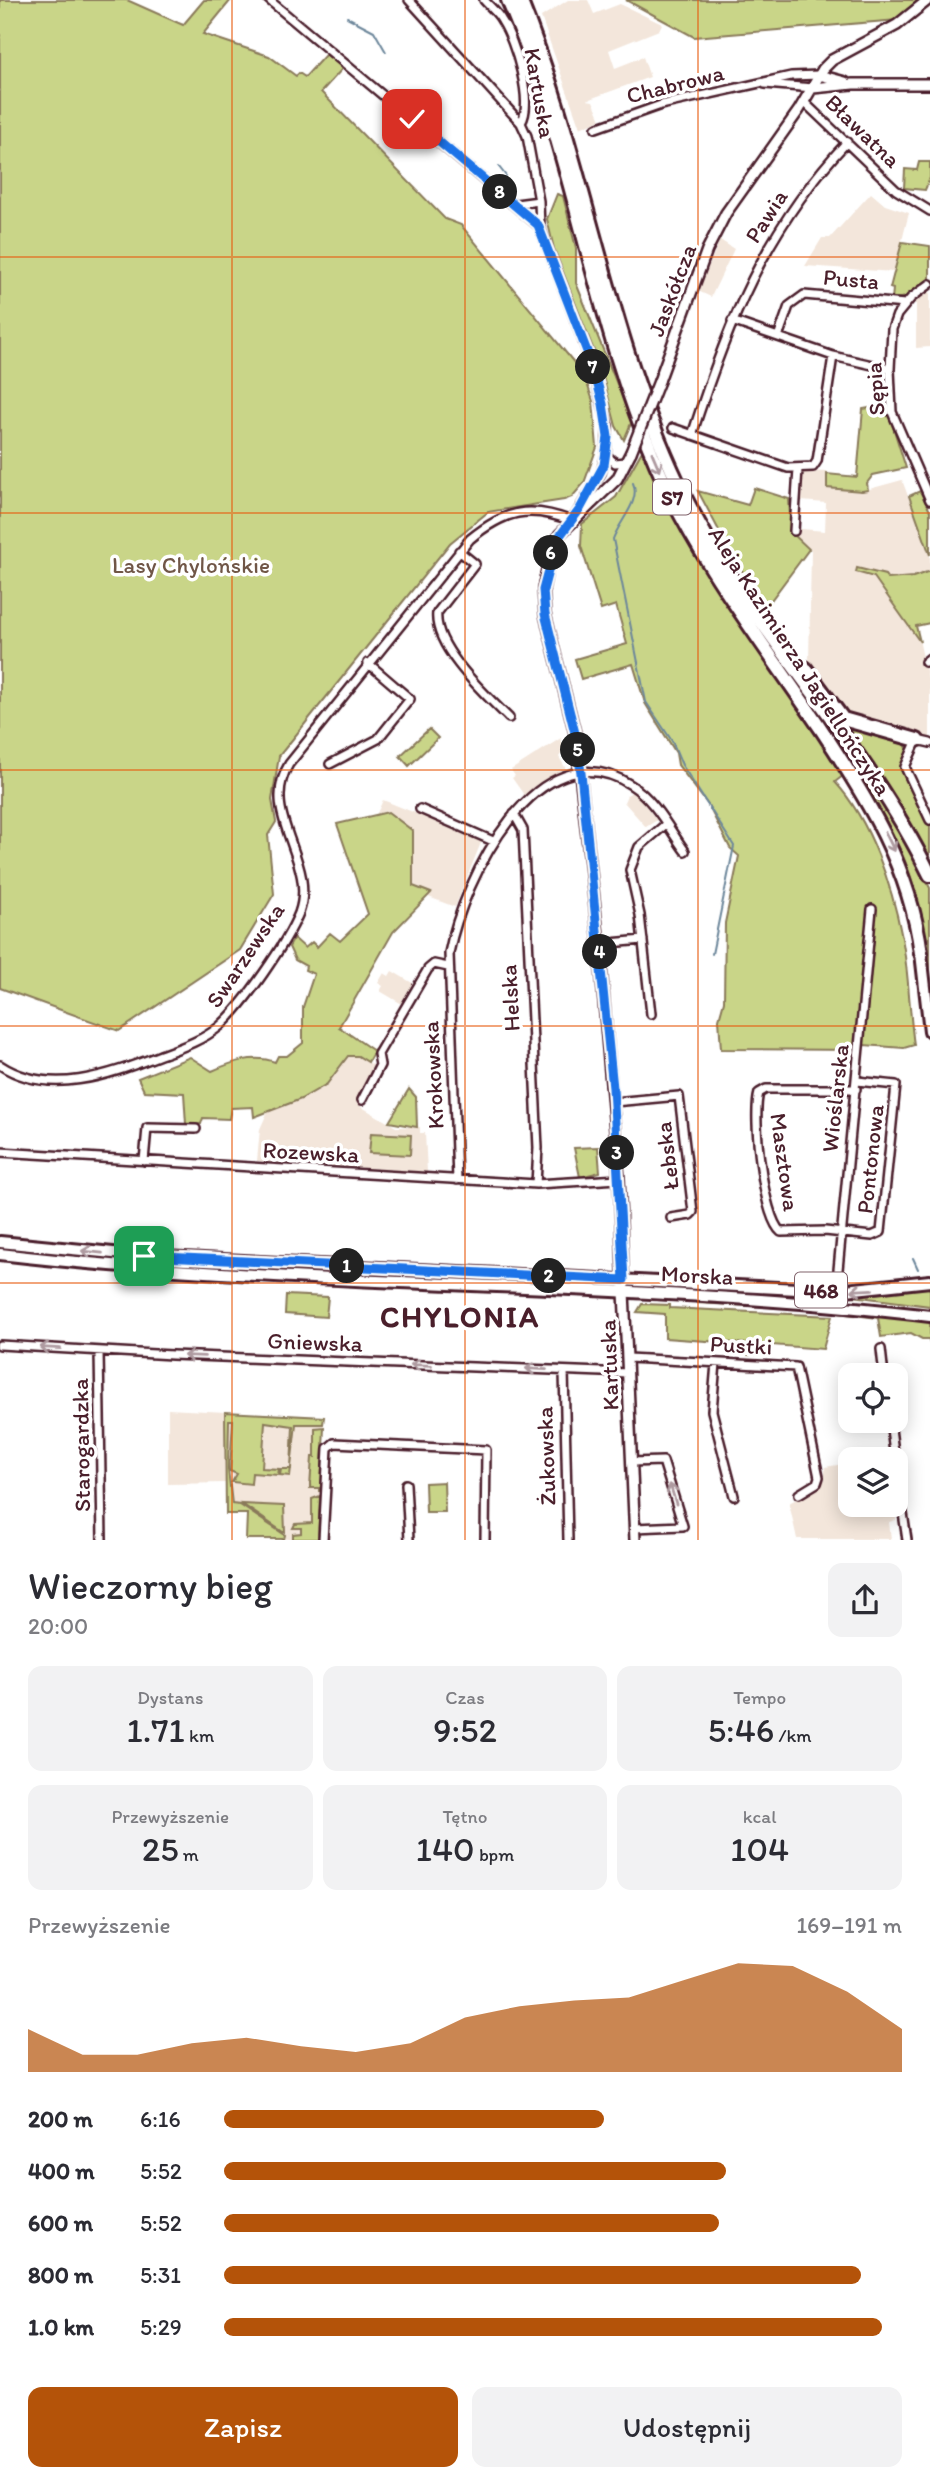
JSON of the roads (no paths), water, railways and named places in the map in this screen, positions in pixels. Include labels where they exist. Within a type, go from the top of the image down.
[{"type":"highway","name":"Aleja Kazimierza Jagiellończyka","points":[[509,0],[556,137],[626,379],[656,463],[707,559],[847,769],[886,833],[909,891],[921,953]]},
{"type":"highway","name":"Aleja Kazimierza Jagiellończyka","points":[[520,0],[557,103],[656,434],[700,526],[883,793],[930,875]]},
{"type":"highway","points":[[775,639],[803,665],[843,719],[924,742]]},
{"type":"main road","name":"Aleja Kazimierza Jagiellończyka","points":[[921,953],[930,1031]]},
{"type":"main road","name":"Morska","points":[[0,1242],[144,1256],[836,1291],[930,1281]]},
{"type":"main road","name":"Morska","points":[[0,1254],[141,1268],[805,1302],[930,1316]]},
{"type":"street","points":[[269,0],[515,204],[540,228]]},
{"type":"street","points":[[409,0],[521,123]]},
{"type":"street","name":"Kartuska","points":[[484,0],[501,18],[517,54],[525,106],[521,123],[527,136],[539,201],[540,228],[599,387],[608,426],[606,455],[596,482],[556,541],[543,590],[545,614],[576,737],[599,944],[619,1179],[635,1539]]},
{"type":"street","points":[[819,75],[832,60],[897,24],[928,0]]},
{"type":"street","name":"Chabrowa","points":[[596,128],[661,105],[804,74],[853,84]]},
{"type":"street","name":"Jaskółcza","points":[[572,521],[610,486],[626,463],[707,250],[737,194],[804,102],[819,75]]},
{"type":"street","name":"Chabrowa","points":[[764,83],[813,88],[853,84],[930,85]]},
{"type":"street","name":"Bławatna","points":[[804,102],[896,190],[930,211]]},
{"type":"street","name":"Pawia","points":[[692,435],[732,321],[753,273],[779,227],[818,172],[847,142]]},
{"type":"street","points":[[515,204],[539,201]]},
{"type":"street","name":"Sępia","points":[[930,284],[905,304],[892,329],[890,369],[892,412],[930,499]]},
{"type":"street","name":"Pusta","points":[[778,337],[789,306],[804,295],[905,304]]},
{"type":"street","points":[[732,321],[833,356],[890,369]]},
{"type":"street","points":[[673,428],[770,463],[798,469],[816,464],[833,356]]},
{"type":"street","points":[[606,455],[615,463],[626,463]]},
{"type":"street","points":[[794,531],[798,469]]},
{"type":"street","name":"Swarzewska","points":[[0,1065],[36,1080],[62,1081],[95,1077],[190,1044],[230,1017],[289,933],[302,899],[299,864],[279,811],[283,775],[298,751],[459,551],[485,527],[511,514],[545,512],[572,521]]},
{"type":"street","points":[[459,551],[475,564],[437,613],[439,633],[474,682],[509,718]]},
{"type":"street","points":[[330,764],[378,739],[410,699],[368,663]]},
{"type":"street","points":[[924,742],[905,767],[930,820]]},
{"type":"street","points":[[581,773],[608,774],[631,785],[650,802],[685,851]]},
{"type":"street","name":"Krokowska","points":[[457,1180],[448,967],[454,930],[493,841],[514,814],[545,787],[565,776],[581,773]]},
{"type":"street","points":[[420,809],[493,841]]},
{"type":"street","name":"Helska","points":[[514,814],[523,830],[538,1148],[536,1184]]},
{"type":"street","points":[[651,1014],[643,940],[631,880],[632,864],[644,841],[666,824]]},
{"type":"street","name":"Wioślarska","points":[[836,1291],[839,1233],[872,909]]},
{"type":"street","points":[[599,944],[643,940]]},
{"type":"street","points":[[362,1100],[380,1065],[378,1054],[428,969],[434,964],[448,967]]},
{"type":"street","name":"Masztowa","points":[[839,1233],[786,1233],[774,1225],[757,1141],[757,1097],[766,1089],[856,1085]]},
{"type":"street","name":"Pontonowa","points":[[839,1233],[872,1236],[882,1230],[897,1086],[856,1085]]},
{"type":"street","name":"Łebska","points":[[614,1102],[679,1096],[693,1212],[687,1216],[671,1218]]},
{"type":"street","points":[[144,1161],[147,1128],[196,1129]]},
{"type":"street","name":"Rozewska","points":[[0,1153],[536,1184],[619,1179]]},
{"type":"street","name":"Gniewska","points":[[0,1345],[628,1373]]},
{"type":"street","points":[[881,1349],[883,1363]]},
{"type":"street","name":"Starogardzka","points":[[99,1351],[102,1539]]},
{"type":"street","name":"Pustki","points":[[628,1358],[796,1367],[819,1477],[817,1483],[799,1494]]},
{"type":"street","points":[[716,1363],[712,1411],[734,1496]]},
{"type":"street","name":"Żukowska","points":[[564,1371],[568,1539]]},
{"type":"street","points":[[323,1539],[330,1444],[486,1450],[485,1539]]},
{"type":"street","points":[[631,1462],[663,1461],[683,1526],[634,1528]]},
{"type":"street","points":[[407,1484],[409,1539]]},
{"type":"street","points":[[904,1517],[907,1539]]},
{"type":"waterway","points":[[347,17],[374,31],[386,52]]},
{"type":"waterway","points":[[499,167],[506,176]]},
{"type":"waterway","points":[[633,483],[635,490],[632,504],[613,539],[646,702],[672,741],[682,765],[734,846],[712,954]]},
{"type":"waterway","points":[[913,1258],[918,1269]]},
{"type":"district","name":"CHYLONIA","points":[[460,1316]]},
{"type":"park label","name":"Lasy Chylońskie","points":[[191,565]]}]
